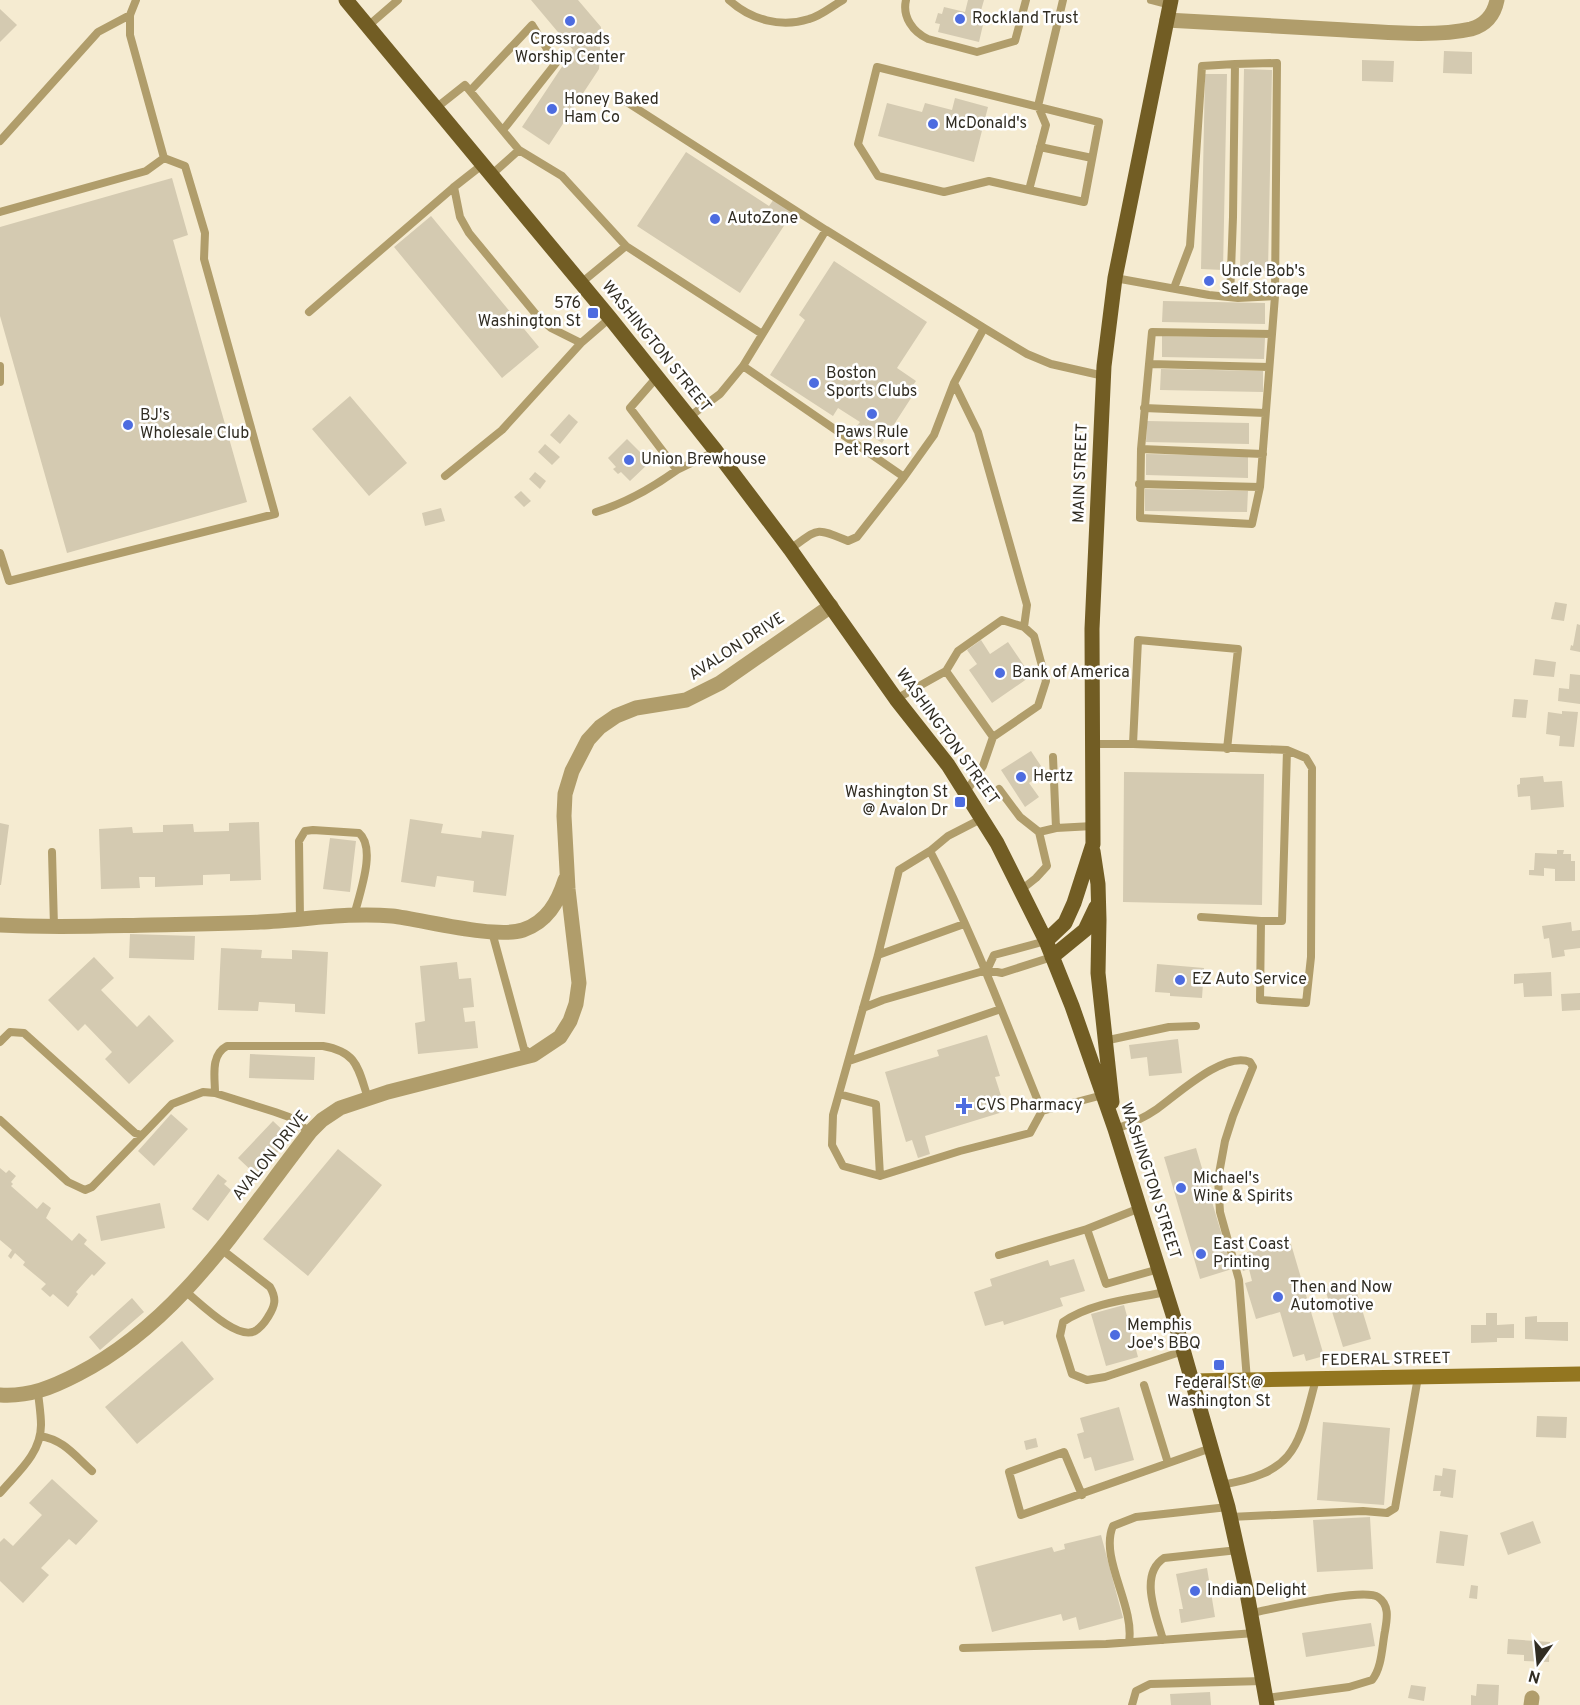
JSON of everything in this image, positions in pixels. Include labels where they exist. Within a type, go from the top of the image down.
[{"type":"main road","name":"WASHINGTON STREET","points":[[346,0],[610,318],[716,451],[790,549],[896,699],[948,765],[983,818],[1046,940],[1115,1128],[1184,1351],[1229,1512],[1267,1701]]},
{"type":"main road","name":"MAIN STREET","points":[[1046,940],[1065,924],[1093,844],[1092,629],[1104,376],[1114,278],[1169,8]]},
{"type":"main road","points":[[1093,844],[1099,901],[1098,973],[1115,1128]]},
{"type":"main road","points":[[1052,957],[1085,930],[1099,901]]},
{"type":"street","points":[[1169,8],[1404,33],[1457,31],[1482,24],[1492,14],[1497,0]]},
{"type":"street","name":"AVALON DRIVE","points":[[0,1395],[38,1392],[64,1381],[100,1363],[145,1331],[185,1291],[221,1249],[310,1132],[322,1120],[340,1108],[368,1098],[533,1055],[560,1036],[570,1021],[576,1004],[579,983],[572,932],[564,816],[568,781],[588,740],[600,727],[616,716],[636,708],[666,704],[703,693],[831,606]]},
{"type":"street","name":"AVALON DRIVE","points":[[0,925],[54,927],[390,916],[492,932],[519,931],[539,922],[550,913],[557,901],[567,871]]},
{"type":"street","name":"FEDERAL STREET","points":[[1192,1381],[1580,1374]]},
{"type":"lane","points":[[136,0],[130,15],[130,35],[164,158]]},
{"type":"lane","points":[[368,26],[398,0]]},
{"type":"lane","points":[[729,0],[740,10],[765,21],[792,23],[812,19],[843,0]]},
{"type":"lane","points":[[906,0],[908,22],[921,36],[977,52],[1015,40],[1026,0]]},
{"type":"lane","points":[[1029,190],[1046,125],[1038,106],[1063,0]]},
{"type":"lane","points":[[1151,0],[1169,8]]},
{"type":"lane","points":[[0,141],[98,32],[130,15]]},
{"type":"lane","points":[[470,91],[532,26],[555,63],[503,130]]},
{"type":"lane","points":[[1174,288],[1190,246],[1202,66],[1277,63],[1275,296],[1260,487],[1252,524],[1140,518],[1141,448],[1152,332],[1272,334]]},
{"type":"lane","points":[[1230,297],[1235,64]]},
{"type":"lane","points":[[877,67],[1099,122],[1092,158],[1084,202],[989,181],[944,192],[878,176],[858,144],[877,67]]},
{"type":"lane","points":[[436,108],[465,85],[519,150],[562,176],[626,246],[762,334]]},
{"type":"lane","points":[[625,100],[826,230],[1027,354],[1051,364],[1104,376]]},
{"type":"lane","points":[[1040,147],[1092,158]]},
{"type":"lane","points":[[309,312],[454,187],[519,150]]},
{"type":"lane","points":[[0,212],[146,171],[164,158]]},
{"type":"lane","points":[[0,553],[9,581],[275,514],[204,259],[205,233],[184,166],[164,158]]},
{"type":"lane","points":[[454,187],[460,217],[469,233],[539,318],[551,328],[581,342]]},
{"type":"lane","points":[[689,417],[720,393],[743,366],[826,230]]},
{"type":"lane","points":[[581,284],[626,246]]},
{"type":"lane","points":[[1114,278],[1230,297],[1275,296]]},
{"type":"lane","points":[[445,476],[502,430],[581,342],[610,318]]},
{"type":"lane","points":[[790,549],[815,532],[822,530],[848,541],[857,537],[934,435],[954,384],[984,328]]},
{"type":"lane","points":[[1149,364],[1269,367]]},
{"type":"lane","points":[[0,366],[0,382]]},
{"type":"lane","points":[[743,366],[904,477]]},
{"type":"lane","points":[[657,377],[630,408],[677,470]]},
{"type":"lane","points":[[954,384],[978,432],[985,455],[1027,604],[1024,627]]},
{"type":"lane","points":[[1144,408],[1265,413]]},
{"type":"lane","points":[[1141,448],[1263,454]]},
{"type":"lane","points":[[596,512],[613,507],[651,488],[677,470],[716,451]]},
{"type":"lane","points":[[1139,484],[1260,487]]},
{"type":"lane","points":[[896,699],[946,671],[958,651],[1002,620],[1024,627],[1034,636],[1046,681],[1038,706],[993,737],[983,766],[966,792]]},
{"type":"lane","points":[[1133,744],[1138,640],[1238,649],[1227,748]]},
{"type":"lane","points":[[946,671],[993,737]]},
{"type":"lane","points":[[1092,744],[1287,750],[1306,758],[1312,768],[1311,957],[1306,1003],[1260,1000],[1261,921]]},
{"type":"lane","points":[[1202,917],[1282,921],[1287,750]]},
{"type":"lane","points":[[1053,758],[1056,828]]},
{"type":"lane","points":[[999,789],[1020,817],[1039,832],[1047,866],[1021,890]]},
{"type":"lane","points":[[983,818],[948,837],[899,870],[878,955],[833,1115],[832,1145],[843,1166],[880,1176],[960,1151],[1030,1133],[1042,1110],[1103,1095]]},
{"type":"lane","points":[[1039,832],[1056,828],[1093,826]]},
{"type":"lane","points":[[300,920],[299,841],[305,831],[313,830],[359,833],[367,843],[368,855],[354,916]]},
{"type":"lane","points":[[930,851],[987,970],[1042,1110]]},
{"type":"lane","points":[[52,852],[54,927]]},
{"type":"lane","points":[[878,955],[964,924]]},
{"type":"lane","points":[[492,932],[524,1049],[533,1055]]},
{"type":"lane","points":[[987,970],[994,955],[1046,940]]},
{"type":"lane","points":[[863,1008],[987,970],[1002,972],[1052,957]]},
{"type":"lane","points":[[849,1061],[1001,1009]]},
{"type":"lane","points":[[1104,1041],[1169,1027],[1196,1026]]},
{"type":"lane","points":[[0,1042],[10,1032],[24,1033],[135,1133],[141,1135]]},
{"type":"lane","points":[[215,1093],[214,1067],[220,1049],[227,1046],[323,1046],[338,1048],[350,1056],[357,1066],[368,1098]]},
{"type":"lane","points":[[1115,1128],[1139,1120],[1203,1074],[1238,1059],[1250,1062],[1253,1067],[1225,1140],[1218,1179],[1220,1212],[1239,1280],[1247,1380]]},
{"type":"lane","points":[[0,1120],[68,1182],[85,1190],[92,1187],[172,1104],[203,1092],[215,1093],[289,1117],[310,1132]]},
{"type":"lane","points":[[839,1094],[876,1104],[880,1176]]},
{"type":"lane","points":[[999,1255],[1087,1229],[1140,1208]]},
{"type":"lane","points":[[1087,1229],[1106,1284],[1159,1269]]},
{"type":"lane","points":[[185,1291],[237,1331],[248,1333],[256,1331],[264,1322],[275,1302],[275,1295],[270,1287],[221,1249]]},
{"type":"lane","points":[[1166,1292],[1074,1314],[1063,1322],[1060,1336],[1072,1374],[1087,1380],[1105,1377],[1184,1351]]},
{"type":"lane","points":[[1129,1642],[1130,1626],[1108,1543],[1113,1526],[1136,1517],[1229,1512],[1363,1511],[1387,1513],[1395,1508],[1418,1377]]},
{"type":"lane","points":[[1221,1485],[1249,1480],[1289,1457],[1301,1433],[1316,1379]]},
{"type":"lane","points":[[1144,1385],[1168,1463]]},
{"type":"lane","points":[[0,1493],[31,1458],[37,1447],[41,1425],[38,1392]]},
{"type":"lane","points":[[40,1436],[61,1442],[92,1471]]},
{"type":"lane","points":[[1082,1495],[1064,1452],[1009,1472],[1021,1515],[1082,1495],[1211,1448]]},
{"type":"lane","points":[[1163,1640],[1151,1589],[1154,1569],[1159,1561],[1164,1558],[1238,1550]]},
{"type":"lane","points":[[1251,1613],[1356,1594],[1377,1596],[1386,1606],[1387,1617],[1378,1671],[1372,1680],[1349,1687],[1267,1701]]},
{"type":"lane","points":[[963,1648],[1129,1642],[1254,1633]]},
{"type":"lane","points":[[1132,1705],[1136,1691],[1150,1684],[1263,1681]]},
{"type":"building","points":[[531,0],[578,0],[601,27],[599,69],[549,145],[522,127],[573,50]]},
{"type":"building","name":"Rockland Trust","points":[[968,0],[984,0],[980,14],[985,16],[979,42],[938,32],[940,24],[935,23],[938,13],[942,14],[944,7],[965,12]]},
{"type":"building","points":[[0,9],[17,25],[0,42]]},
{"type":"building","points":[[1444,51],[1472,52],[1472,74],[1443,73]]},
{"type":"building","points":[[1362,60],[1394,61],[1393,82],[1362,81]]},
{"type":"building","points":[[1244,69],[1272,70],[1268,271],[1240,271]]},
{"type":"building","points":[[1205,74],[1227,74],[1223,270],[1201,269]]},
{"type":"building","name":"McDonald's","points":[[955,98],[988,107],[974,162],[878,136],[887,103],[922,112],[925,103],[952,110]]},
{"type":"building","name":"AutoZone","points":[[686,152],[769,206],[774,199],[793,212],[740,293],[637,226]]},
{"type":"building","name":"BJ's Wholesale Club","points":[[172,178],[188,235],[173,240],[247,502],[67,553],[0,316],[0,227]]},
{"type":"building","points":[[431,216],[539,347],[502,378],[394,247]]},
{"type":"building","points":[[834,261],[927,322],[897,368],[916,381],[908,392],[913,395],[882,443],[857,426],[860,422],[838,408],[833,416],[770,375],[805,320],[799,315]]},
{"type":"building","points":[[1163,301],[1265,303],[1265,324],[1162,322]]},
{"type":"building","points":[[1162,336],[1265,338],[1264,359],[1162,357]]},
{"type":"building","points":[[1161,369],[1263,371],[1263,392],[1160,390]]},
{"type":"building","points":[[350,396],[407,463],[369,496],[312,429]]},
{"type":"building","points":[[569,414],[578,422],[560,444],[550,435]]},
{"type":"building","points":[[1147,421],[1249,423],[1249,444],[1146,442]]},
{"type":"building","name":"Union Brewhouse","points":[[627,439],[650,462],[630,481],[621,472],[618,474],[613,469],[616,467],[608,458]]},
{"type":"building","points":[[545,444],[560,457],[552,465],[538,452]]},
{"type":"building","points":[[1146,454],[1248,456],[1248,478],[1146,475]]},
{"type":"building","points":[[535,472],[546,481],[540,489],[529,479]]},
{"type":"building","points":[[1145,489],[1248,491],[1247,512],[1145,511]]},
{"type":"building","points":[[521,491],[531,501],[524,507],[514,497]]},
{"type":"building","points":[[441,508],[445,521],[425,526],[422,513]]},
{"type":"building","points":[[1555,602],[1567,604],[1564,621],[1551,619]]},
{"type":"building","points":[[1577,624],[1580,625],[1580,652],[1570,650],[1571,645],[1573,646]]},
{"type":"building","name":"Bank of America","points":[[981,640],[990,654],[1008,642],[1031,676],[992,703],[969,670],[977,664],[967,650]]},
{"type":"building","points":[[1535,659],[1556,662],[1554,677],[1533,675]]},
{"type":"building","points":[[1570,674],[1580,675],[1580,704],[1558,701],[1559,688],[1569,689]]},
{"type":"building","points":[[1514,699],[1528,700],[1526,718],[1512,717]]},
{"type":"building","points":[[1562,711],[1578,712],[1574,747],[1559,746],[1560,736],[1546,734],[1548,712],[1562,714]]},
{"type":"building","name":"Hertz","points":[[1031,751],[1045,772],[1029,783],[1039,797],[1025,807],[1001,770]]},
{"type":"building","points":[[1124,772],[1264,774],[1262,905],[1123,902]]},
{"type":"building","points":[[1543,776],[1544,782],[1562,781],[1564,807],[1531,810],[1530,796],[1518,797],[1517,785],[1520,784],[1520,778]]},
{"type":"building","points":[[410,819],[443,824],[441,833],[481,838],[482,831],[514,835],[506,896],[473,892],[474,881],[437,876],[435,887],[401,882]]},
{"type":"building","points":[[259,822],[261,880],[230,881],[230,874],[203,875],[203,885],[155,887],[155,877],[139,877],[140,888],[101,889],[99,829],[132,827],[133,833],[163,832],[163,825],[193,824],[194,832],[229,831],[229,823]]},
{"type":"building","points":[[0,823],[9,825],[1,885],[0,885]]},
{"type":"building","points":[[330,838],[356,841],[350,892],[323,889]]},
{"type":"building","points":[[1557,850],[1564,850],[1563,854],[1571,854],[1571,861],[1575,861],[1575,881],[1555,881],[1555,869],[1544,868],[1544,876],[1529,875],[1529,870],[1534,870],[1535,853],[1557,854]]},
{"type":"building","points":[[1571,922],[1572,931],[1580,930],[1580,948],[1564,950],[1565,956],[1552,958],[1549,938],[1544,939],[1542,926]]},
{"type":"building","points":[[130,934],[195,936],[194,960],[129,958]]},
{"type":"building","points":[[221,948],[262,950],[261,958],[292,959],[292,950],[328,952],[325,1014],[295,1012],[295,1004],[259,1002],[258,1011],[218,1010]]},
{"type":"building","points":[[94,957],[114,978],[101,990],[137,1027],[149,1015],[174,1041],[129,1084],[105,1059],[112,1052],[85,1024],[78,1031],[48,1000]]},
{"type":"building","points":[[457,962],[459,979],[471,978],[474,1007],[463,1008],[465,1022],[475,1021],[478,1048],[418,1054],[415,1023],[425,1021],[420,966]]},
{"type":"building","name":"EZ Auto Service","points":[[1157,964],[1204,968],[1202,998],[1170,996],[1170,993],[1155,992]]},
{"type":"building","points":[[1551,972],[1552,996],[1524,997],[1523,983],[1514,984],[1514,974]]},
{"type":"building","points":[[1580,993],[1580,1010],[1562,1011],[1561,994]]},
{"type":"building","name":"CVS Pharmacy","points":[[987,1035],[1000,1076],[995,1077],[1006,1111],[925,1136],[930,1154],[918,1158],[912,1140],[906,1142],[885,1072],[939,1056],[937,1050]]},
{"type":"building","points":[[1178,1039],[1182,1073],[1149,1076],[1147,1057],[1131,1059],[1129,1045]]},
{"type":"building","points":[[250,1054],[315,1057],[314,1080],[249,1078]]},
{"type":"building","points":[[171,1114],[188,1129],[154,1166],[138,1151]]},
{"type":"building","points":[[273,1121],[291,1138],[256,1175],[238,1158]]},
{"type":"building","points":[[1196,1148],[1232,1269],[1200,1279],[1164,1157]]},
{"type":"building","points":[[338,1149],[382,1185],[308,1276],[263,1239]]},
{"type":"building","points":[[0,1168],[6,1173],[9,1170],[16,1176],[11,1186],[37,1209],[43,1202],[51,1208],[46,1218],[72,1241],[79,1233],[87,1240],[84,1244],[106,1263],[94,1276],[92,1274],[76,1292],[78,1294],[68,1307],[53,1294],[50,1297],[41,1289],[46,1284],[23,1265],[25,1262],[15,1253],[11,1259],[8,1256],[12,1250],[0,1240]]},
{"type":"building","points":[[218,1174],[227,1181],[224,1184],[231,1190],[208,1221],[192,1209]]},
{"type":"building","points":[[160,1203],[165,1228],[101,1241],[96,1216]]},
{"type":"building","name":"Then and Now Automotive","points":[[1277,1243],[1278,1247],[1291,1244],[1324,1356],[1306,1361],[1304,1354],[1293,1357],[1280,1312],[1256,1319],[1245,1283],[1252,1281],[1249,1269],[1243,1271],[1238,1255]]},
{"type":"building","points":[[1074,1259],[1085,1291],[1060,1298],[1063,1306],[1004,1325],[1003,1321],[985,1326],[974,1292],[992,1286],[990,1279],[1048,1260],[1050,1266]]},
{"type":"building","points":[[1353,1280],[1371,1339],[1343,1347],[1325,1289]]},
{"type":"building","points":[[132,1298],[144,1312],[100,1350],[89,1337]]},
{"type":"building","name":"Memphis Joe's BBQ","points":[[1124,1305],[1138,1357],[1106,1366],[1091,1314]]},
{"type":"building","points":[[1486,1313],[1497,1313],[1497,1325],[1514,1324],[1514,1338],[1497,1338],[1497,1342],[1471,1343],[1471,1325],[1486,1325]]},
{"type":"building","points":[[1537,1316],[1537,1322],[1568,1322],[1568,1341],[1525,1339],[1525,1317]]},
{"type":"building","points":[[182,1341],[214,1379],[137,1444],[105,1407]]},
{"type":"building","points":[[1119,1407],[1134,1460],[1095,1471],[1091,1457],[1084,1459],[1077,1434],[1084,1432],[1080,1418]]},
{"type":"building","points":[[1537,1416],[1567,1417],[1566,1438],[1536,1437]]},
{"type":"building","points":[[1323,1422],[1390,1428],[1384,1505],[1317,1500]]},
{"type":"building","points":[[1036,1438],[1038,1447],[1026,1450],[1024,1441]]},
{"type":"building","points":[[1443,1468],[1456,1470],[1453,1498],[1440,1496],[1441,1491],[1433,1491],[1435,1475],[1442,1476]]},
{"type":"building","points":[[52,1479],[98,1521],[76,1545],[69,1539],[41,1568],[49,1575],[23,1603],[0,1581],[0,1542],[4,1538],[13,1546],[42,1515],[29,1503]]},
{"type":"building","points":[[1370,1517],[1373,1569],[1317,1572],[1313,1520]]},
{"type":"building","points":[[1533,1521],[1541,1543],[1508,1555],[1500,1533]]},
{"type":"building","points":[[1440,1531],[1468,1535],[1464,1566],[1436,1563]]},
{"type":"building","points":[[1101,1535],[1123,1618],[1079,1630],[1076,1617],[1063,1621],[1061,1614],[992,1632],[975,1567],[1052,1547],[1054,1552],[1065,1549],[1064,1544]]},
{"type":"building","name":"Indian Delight","points":[[1207,1568],[1215,1617],[1181,1623],[1179,1609],[1183,1609],[1176,1574]]},
{"type":"building","points":[[1471,1585],[1478,1586],[1477,1599],[1469,1598]]},
{"type":"building","points":[[1371,1623],[1375,1646],[1306,1657],[1302,1633]]},
{"type":"building","points":[[1508,1639],[1550,1642],[1549,1662],[1524,1661],[1524,1655],[1507,1654]]},
{"type":"building","points":[[1477,1684],[1499,1685],[1498,1705],[1471,1705],[1471,1695],[1476,1696]]},
{"type":"building","points":[[1411,1685],[1426,1687],[1424,1701],[1408,1698]]},
{"type":"building","points":[[1210,1692],[1211,1705],[1171,1705],[1170,1694]]},
{"type":"place","name":"Rockland Trust","points":[[960,19]]},
{"type":"place","name":"Crossroads Worship Center","points":[[570,21]]},
{"type":"place","name":"Honey Baked Ham Co","points":[[552,109]]},
{"type":"place","name":"McDonald's","points":[[933,124]]},
{"type":"place","name":"AutoZone","points":[[715,219]]},
{"type":"place","name":"Uncle Bob's Self Storage","points":[[1209,281]]},
{"type":"place","name":"576 Washington St","points":[[593,313]]},
{"type":"place","name":"Boston Sports Clubs","points":[[814,383]]},
{"type":"place","name":"Paws Rule Pet Resort","points":[[872,414]]},
{"type":"place","name":"BJ's Wholesale Club","points":[[128,425]]},
{"type":"place","name":"Union Brewhouse","points":[[629,460]]},
{"type":"place","name":"Bank of America","points":[[1000,673]]},
{"type":"place","name":"Hertz","points":[[1021,777]]},
{"type":"place","name":"Washington St @ Avalon Dr","points":[[960,802]]},
{"type":"place","name":"EZ Auto Service","points":[[1180,980]]},
{"type":"place","name":"CVS Pharmacy","points":[[964,1106]]},
{"type":"place","name":"Michael's Wine & Spirits","points":[[1181,1188]]},
{"type":"place","name":"East Coast Printing","points":[[1201,1254]]},
{"type":"place","name":"Then and Now Automotive","points":[[1278,1297]]},
{"type":"place","name":"Memphis Joe's BBQ","points":[[1115,1335]]},
{"type":"place","name":"Federal St @ Washington St","points":[[1219,1365]]},
{"type":"place","name":"Indian Delight","points":[[1195,1591]]}]
